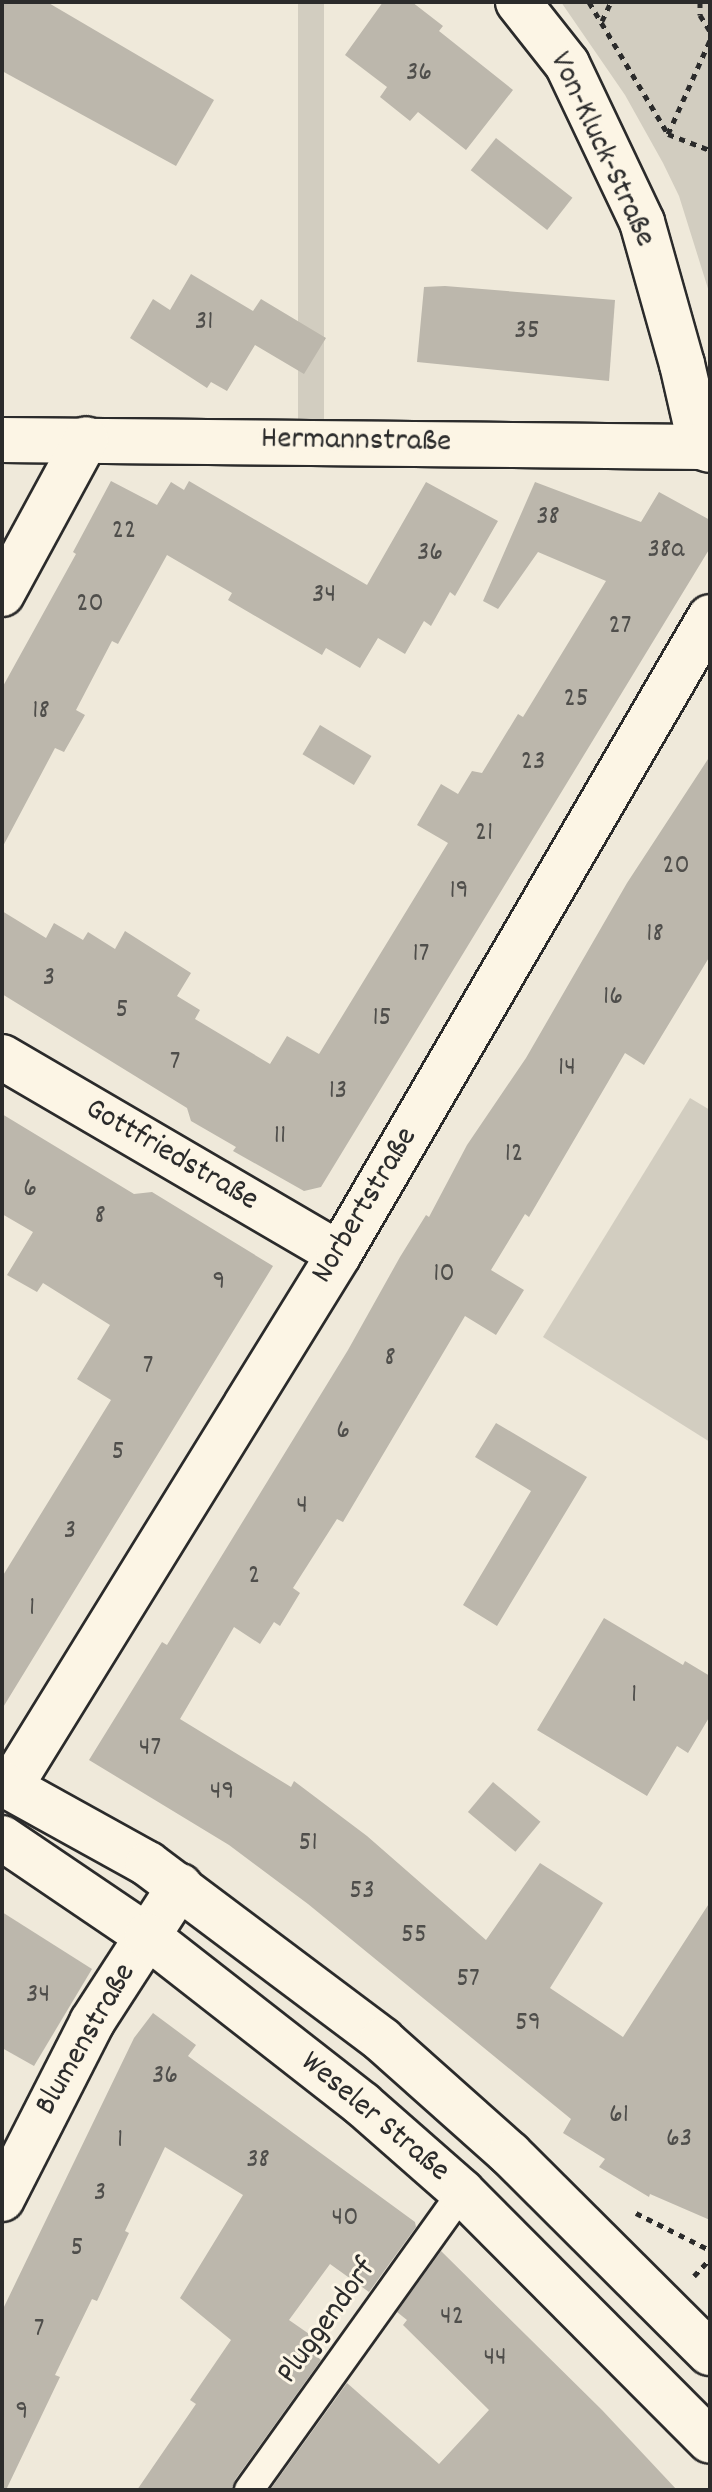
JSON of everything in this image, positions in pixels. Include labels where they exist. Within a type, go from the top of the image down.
[{"type":"street","name":"Von-Kluck-Straße","points":[[518,2],[567,64],[642,222],[705,448]]},
{"type":"street","points":[[2,594],[86,439]]},
{"type":"street","name":"Hermannstraße","points":[[2,440],[705,448]]},
{"type":"street","name":"Norbertstraße","points":[[6,1785],[339,1254],[710,617]]},
{"type":"street","name":"Gottfriedstraße","points":[[2,1057],[339,1254]]},
{"type":"street","name":"Weseler Straße","points":[[6,1785],[74,1820],[180,1886],[394,2051],[510,2154],[710,2353]]},
{"type":"street","name":"Weseler Straße","points":[[2,1838],[147,1936],[362,2104],[462,2192],[709,2437]]},
{"type":"street","name":"Blumenstraße","points":[[2,2199],[72,2058],[180,1886]]},
{"type":"lane","name":"Pluggendorf","points":[[249,2490],[462,2192]]},
{"type":"path","points":[[589,2],[668,134],[710,150]]},
{"type":"path","points":[[601,22],[611,2]]},
{"type":"path","points":[[700,2],[700,15],[710,31]]},
{"type":"path","points":[[668,134],[710,40]]},
{"type":"shaded area","points":[[298,2],[324,2],[324,436],[298,436]]},
{"type":"shaded area","points":[[561,2],[710,2],[710,295],[679,196],[663,163],[625,95]]},
{"type":"shaded area","points":[[690,1098],[710,1110],[710,1442],[543,1337]]},
{"type":"building","points":[[2,2],[47,2],[214,100],[176,166],[2,71]]},
{"type":"building","points":[[383,2],[412,2],[443,26],[439,31],[513,90],[466,150],[418,112],[410,121],[380,97],[387,87],[345,55]]},
{"type":"building","points":[[496,138],[572,198],[547,230],[471,170]]},
{"type":"building","points":[[191,274],[253,311],[261,299],[326,338],[304,374],[255,345],[227,391],[211,382],[207,388],[130,338],[153,299],[170,310]]},
{"type":"building","points":[[445,286],[615,300],[609,381],[417,362],[424,287]]},
{"type":"building","points":[[111,481],[157,505],[171,482],[184,490],[189,481],[367,585],[426,482],[498,521],[455,596],[450,592],[431,626],[424,621],[405,654],[378,638],[360,668],[326,648],[322,655],[228,600],[232,593],[167,555],[118,644],[112,641],[76,710],[85,715],[64,752],[55,748],[2,848],[2,688],[76,554],[73,552]]},
{"type":"building","points":[[535,482],[641,522],[659,492],[710,520],[710,548],[321,1187],[304,1191],[233,1151],[236,1147],[191,1121],[187,1108],[2,994],[2,911],[46,938],[54,923],[83,940],[88,932],[115,949],[125,931],[191,973],[177,996],[200,1010],[195,1019],[270,1064],[287,1036],[319,1054],[448,843],[417,825],[441,784],[458,794],[472,771],[482,773],[518,714],[523,717],[606,581],[538,552],[498,609],[483,601]]},
{"type":"building","points":[[320,725],[371,756],[354,785],[302,754]]},
{"type":"building","points":[[710,756],[710,956],[644,1065],[625,1053],[529,1217],[525,1214],[491,1270],[524,1290],[496,1335],[465,1316],[343,1522],[337,1519],[293,1588],[300,1593],[280,1626],[274,1622],[260,1644],[234,1627],[180,1719],[291,1787],[294,1781],[367,1836],[486,1940],[540,1863],[603,1903],[550,1988],[623,2037],[710,1902],[710,2220],[650,2194],[649,2197],[599,2167],[605,2159],[563,2133],[571,2119],[308,1904],[229,1845],[89,1760],[162,1642],[167,1645],[348,1350],[400,1257],[426,1215],[429,1217],[467,1145],[526,1058],[627,883]]},
{"type":"building","points":[[2,1114],[134,1194],[152,1192],[273,1266],[2,1709],[2,1577],[111,1400],[77,1379],[110,1325],[43,1283],[37,1292],[7,1275],[33,1232],[2,1214]]},
{"type":"building","points":[[496,1423],[587,1477],[497,1626],[463,1605],[531,1491],[475,1457]]},
{"type":"building","points":[[604,1618],[683,1665],[685,1661],[710,1676],[710,1716],[688,1753],[677,1746],[647,1796],[537,1730]]},
{"type":"building","points":[[493,1782],[540,1822],[515,1852],[468,1812]]},
{"type":"building","points":[[2,1912],[92,1969],[34,2066],[2,2048]]},
{"type":"building","points":[[153,2013],[196,2045],[188,2056],[415,2222],[416,2227],[369,2292],[330,2264],[289,2320],[312,2336],[305,2346],[321,2360],[235,2480],[232,2490],[137,2490],[196,2404],[190,2400],[231,2340],[180,2298],[243,2195],[165,2147],[125,2231],[129,2233],[97,2301],[92,2299],[55,2375],[60,2377],[6,2490],[2,2490],[2,2311],[134,2038]]},
{"type":"building","points":[[441,2251],[602,2410],[677,2490],[270,2490],[347,2383],[439,2464],[489,2410],[403,2325],[407,2320],[397,2312]]}]
